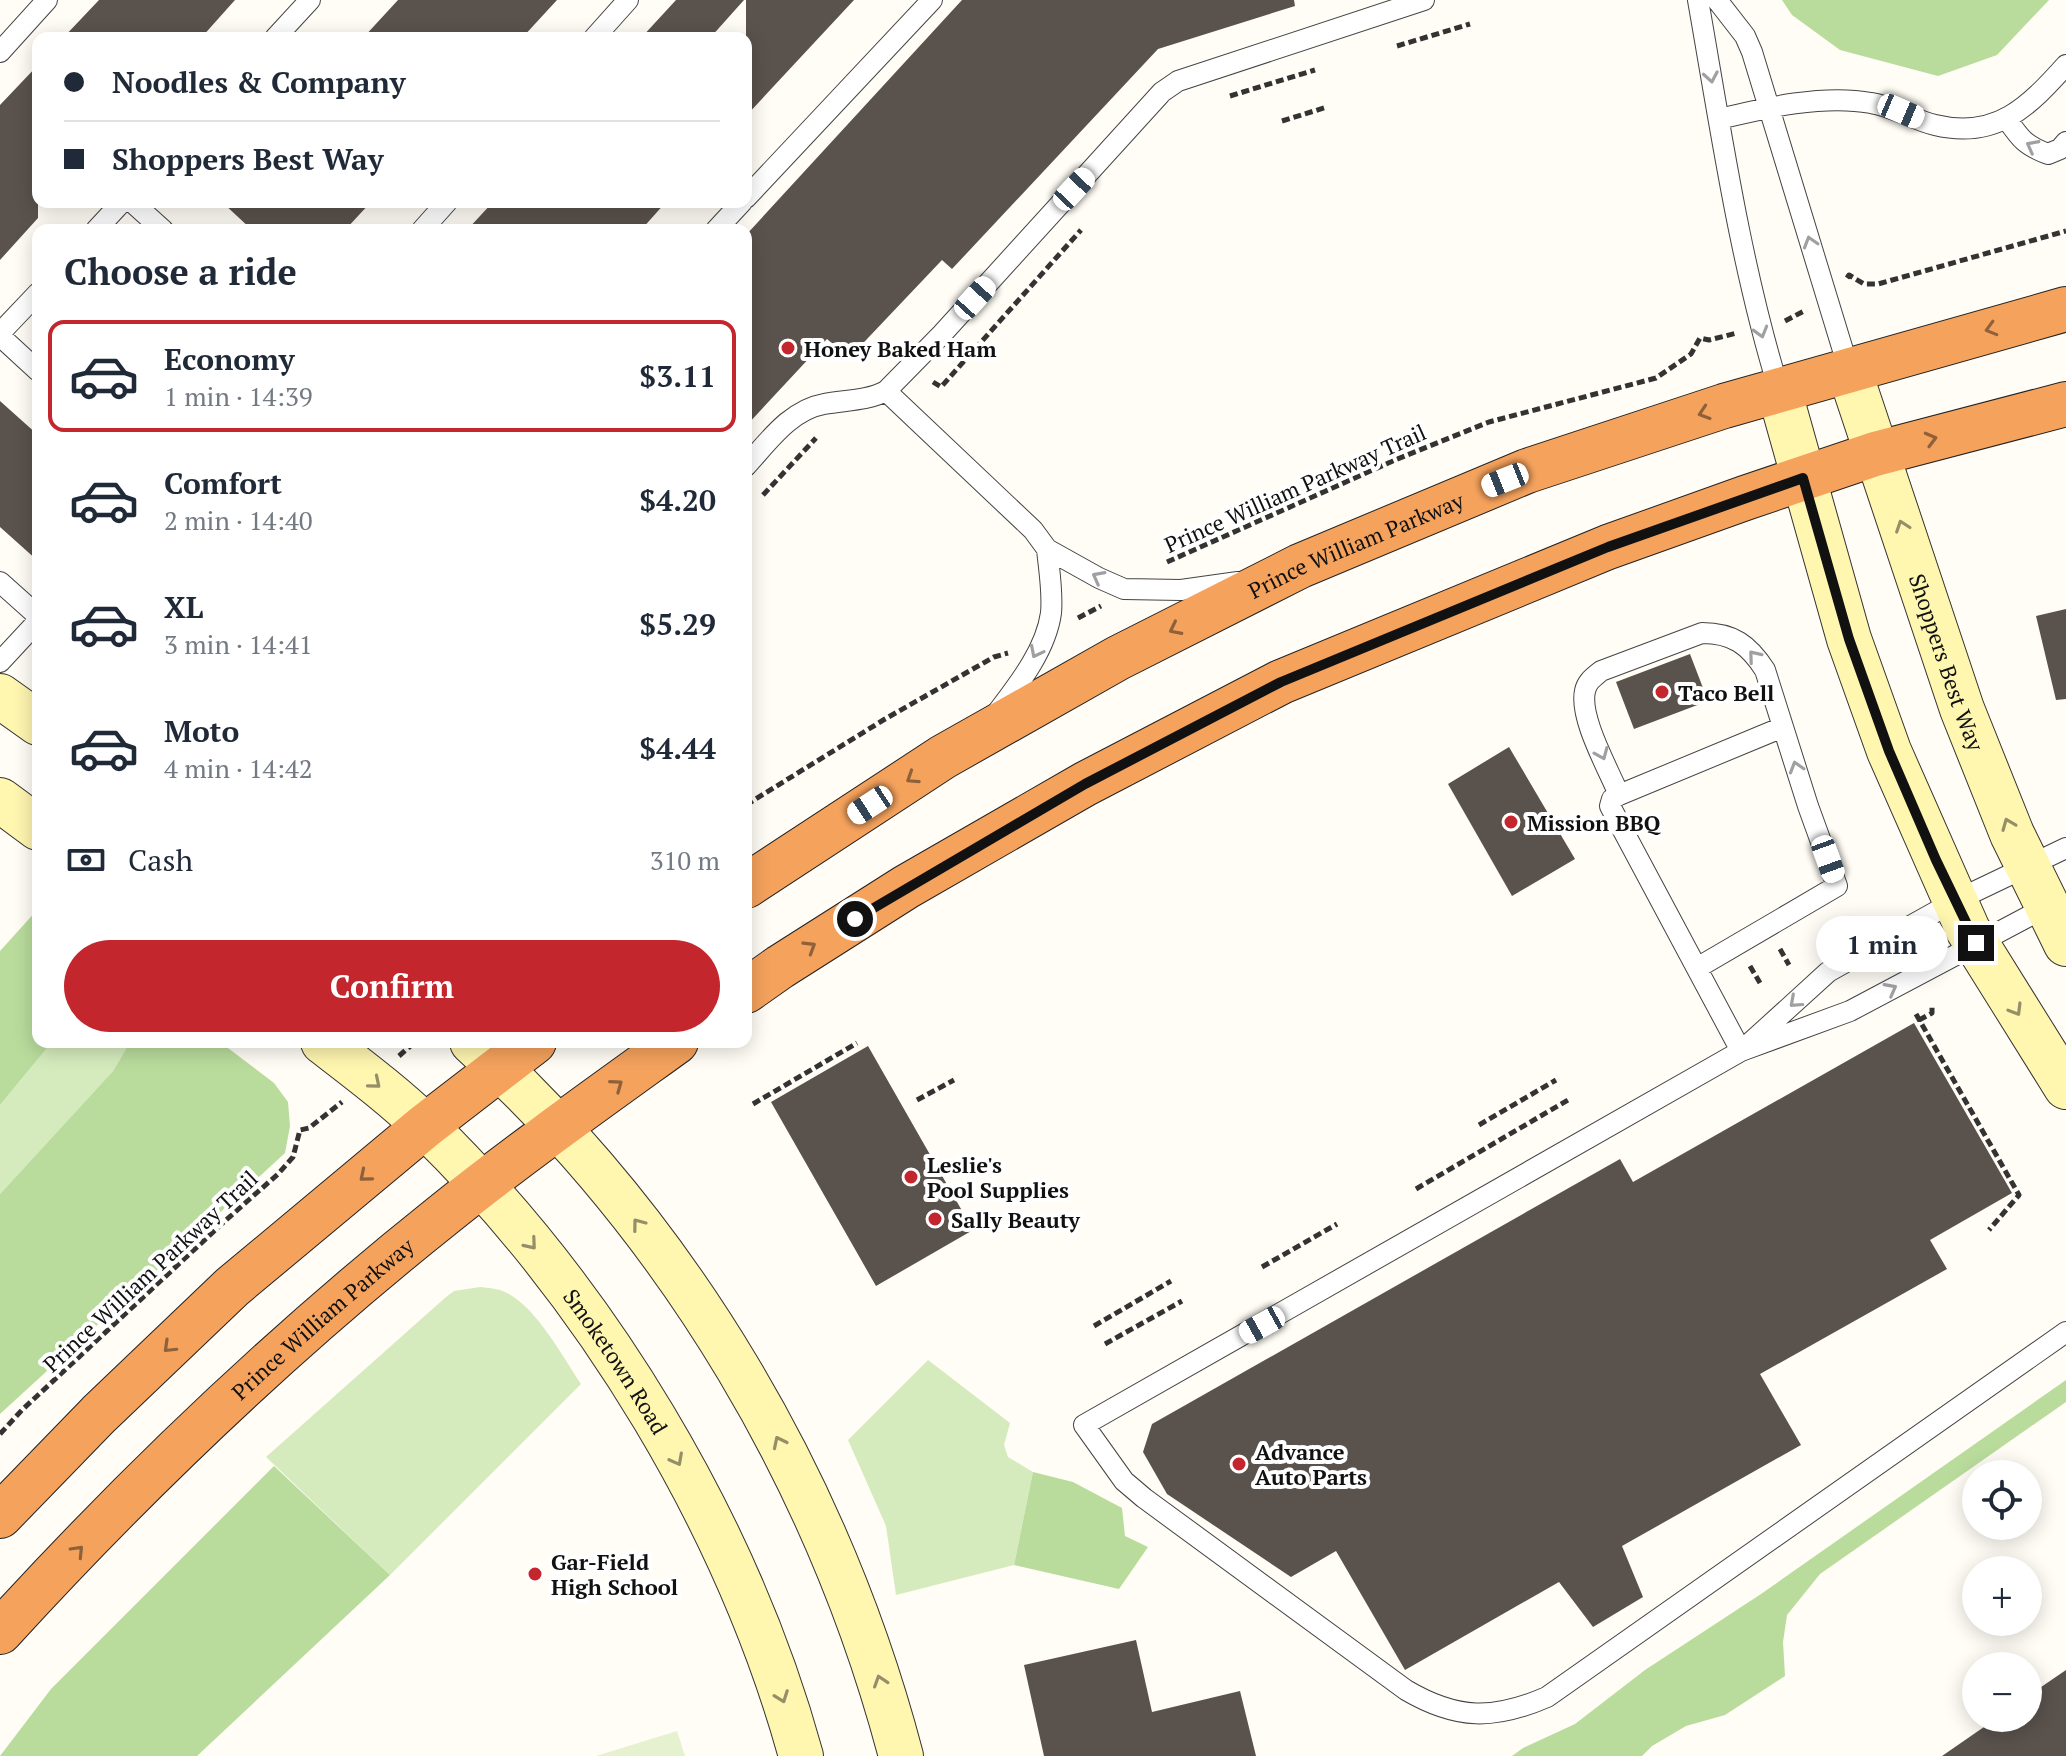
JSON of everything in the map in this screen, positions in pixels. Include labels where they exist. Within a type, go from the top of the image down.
[{"type":"highway","name":"Prince William Parkway","points":[[752,882],[943,757],[1118,658],[1284,575],[1527,471],[1779,390],[2066,309]]},
{"type":"highway","points":[[752,987],[933,871],[1085,784],[1281,682],[1608,547],[1875,454],[2066,404]]},
{"type":"highway","name":"Prince William Parkway","points":[[0,1632],[155,1472],[285,1350],[481,1185],[668,1048]]},
{"type":"highway","points":[[0,1516],[99,1414],[232,1287],[425,1126],[502,1050]]},
{"type":"main road","name":"Shoppers Best Way","points":[[1849,370],[1962,709],[2026,866],[2059,916]]},
{"type":"main road","points":[[1779,390],[1849,639],[1884,737],[1976,943],[2066,1087]]},
{"type":"main road","points":[[0,696],[32,719]]},
{"type":"main road","points":[[0,800],[32,824]]},
{"type":"main road","name":"Smoketown Road","points":[[331,1048],[371,1078],[425,1126],[481,1185],[539,1253],[605,1344],[664,1437],[714,1529],[756,1624],[801,1756]]},
{"type":"main road","points":[[502,1050],[558,1127],[598,1171],[690,1291],[770,1423],[826,1536],[843,1578],[885,1696],[901,1756]]},
{"type":"lane","points":[[0,52],[47,0]]},
{"type":"lane","points":[[281,32],[310,0]]},
{"type":"lane","points":[[599,32],[628,0]]},
{"type":"lane","points":[[752,191],[932,0]]},
{"type":"lane","points":[[752,460],[787,423],[805,410],[823,404],[876,396],[886,391],[1170,86],[1189,76],[1424,0]]},
{"type":"lane","points":[[1698,0],[1726,170],[1757,316],[1779,390]]},
{"type":"lane","points":[[1717,0],[1745,36],[1849,370]]},
{"type":"lane","points":[[1719,119],[1769,107],[1839,101],[1871,103],[1934,125],[1963,128],[2006,118],[2037,97],[2066,65]]},
{"type":"lane","points":[[2006,118],[2020,140],[2033,149],[2048,154],[2066,142]]},
{"type":"lane","points":[[102,224],[116,208]]},
{"type":"lane","points":[[139,208],[156,224]]},
{"type":"lane","points":[[427,224],[442,208]]},
{"type":"lane","points":[[722,224],[737,208]]},
{"type":"lane","points":[[32,300],[0,335],[32,365]]},
{"type":"lane","points":[[886,391],[1033,530],[1047,549],[1113,585],[1132,590],[1181,590],[1284,575]]},
{"type":"lane","points":[[979,738],[1015,688],[1044,636],[1051,605],[1047,549]]},
{"type":"lane","points":[[0,582],[32,612]]},
{"type":"lane","points":[[0,662],[32,625]]},
{"type":"lane","points":[[1619,795],[1586,716],[1585,689],[1591,679],[1601,671],[1702,633],[1720,633],[1754,653],[1765,670],[1837,886],[1697,968]]},
{"type":"lane","points":[[1741,1051],[1610,806],[1612,799],[1619,795],[1783,727]]},
{"type":"lane","points":[[1741,1051],[1828,972],[1955,901],[2066,848]]},
{"type":"lane","points":[[2059,916],[1976,943],[1850,1011],[1741,1051],[1084,1425],[1124,1481],[1144,1498],[1406,1690],[1428,1703],[1457,1712],[1488,1715],[1519,1710],[1547,1697],[2066,1332]]},
{"type":"path","points":[[1397,46],[1470,24]]},
{"type":"path","points":[[1230,96],[1315,70]]},
{"type":"path","points":[[1282,121],[1327,107]]},
{"type":"path","points":[[933,382],[941,387],[1081,230]]},
{"type":"path","points":[[1845,280],[1849,275],[1864,284],[1890,282],[1936,266],[2066,231]]},
{"type":"path","name":"Prince William Parkway Trail","points":[[752,801],[885,719],[994,657],[1017,650],[1163,574],[1162,564],[1395,460],[1489,422],[1656,378],[1691,354],[1700,338],[1709,340]]},
{"type":"path","points":[[763,495],[817,437]]},
{"type":"path","points":[[1932,1006],[1932,1013],[1917,1017],[2019,1195],[1989,1230]]},
{"type":"path","points":[[753,1104],[857,1043]]},
{"type":"path","points":[[917,1100],[954,1080]]},
{"type":"path","points":[[1479,1125],[1556,1080]]},
{"type":"path","points":[[1416,1189],[1568,1100]]},
{"type":"path","name":"Prince William Parkway Trail","points":[[0,1434],[22,1410],[278,1174],[293,1157],[300,1130],[309,1128]]},
{"type":"path","points":[[1454,1167],[1462,1180]]},
{"type":"path","points":[[1262,1267],[1337,1224]]},
{"type":"path","points":[[1094,1326],[1171,1281]]},
{"type":"path","points":[[1105,1344],[1182,1301]]},
{"type":"green space","points":[[1782,0],[2049,0],[1997,55],[1938,76],[1840,50],[1792,15]]},
{"type":"green space","points":[[32,916],[32,1048],[47,1048],[0,1105],[0,951]]},
{"type":"green space","points":[[47,1048],[126,1048],[113,1071],[0,1194],[0,1105]]},
{"type":"green space","points":[[126,1048],[228,1048],[274,1083],[288,1102],[290,1126],[285,1153],[0,1414],[0,1194],[113,1071]]},
{"type":"green space","points":[[480,1287],[505,1292],[527,1308],[548,1333],[581,1384],[390,1575],[266,1457],[446,1297],[454,1291]]},
{"type":"green space","points":[[928,1360],[1010,1423],[1004,1445],[1008,1457],[1033,1472],[1014,1565],[896,1595],[886,1526],[848,1440]]},
{"type":"green space","points":[[2066,1380],[2066,1402],[1983,1460],[1962,1460],[1962,1475],[1820,1574],[1787,1615],[1783,1642],[1785,1676],[1725,1715],[1686,1726],[1652,1746],[1642,1756],[1512,1756],[1575,1724],[1645,1670],[1761,1594]]},
{"type":"green space","points":[[274,1466],[390,1575],[197,1756],[0,1756],[51,1689]]},
{"type":"green space","points":[[1033,1472],[1073,1482],[1122,1508],[1125,1536],[1148,1547],[1119,1589],[1014,1565]]},
{"type":"green space","points":[[677,1731],[685,1756],[596,1756]]},
{"type":"building","points":[[99,0],[235,0],[206,32],[69,32]]},
{"type":"building","points":[[398,0],[557,0],[528,32],[369,32]]},
{"type":"building","points":[[676,0],[744,0],[715,32],[647,32]]},
{"type":"building","points":[[746,0],[854,0],[752,110],[752,32],[746,32]]},
{"type":"building","points":[[962,0],[1294,0],[1295,6],[1158,49],[952,269],[942,260],[849,358],[827,339],[752,420],[752,228]]},
{"type":"building","points":[[32,71],[32,208],[38,208],[38,218],[0,260],[0,105]]},
{"type":"building","points":[[228,208],[365,208],[351,224],[246,224]]},
{"type":"building","points":[[487,208],[661,208],[646,224],[473,224]]},
{"type":"building","points":[[0,401],[32,430],[32,556],[0,527]]},
{"type":"building","points":[[2066,609],[2066,699],[2056,700],[2036,616]]},
{"type":"building","name":"Taco Bell","points":[[1690,654],[1708,701],[1634,729],[1616,682]]},
{"type":"building","name":"Mission BBQ","points":[[1509,747],[1575,859],[1512,896],[1448,784]]},
{"type":"building","points":[[1914,1023],[2012,1193],[1930,1240],[1947,1269],[1760,1374],[1801,1445],[1622,1546],[1643,1597],[1593,1627],[1559,1582],[1405,1670],[1336,1551],[1291,1577],[1167,1494],[1143,1452],[1152,1424],[1620,1159],[1633,1182]]},
{"type":"building","points":[[868,1046],[973,1230],[876,1286],[771,1102]]},
{"type":"building","points":[[1136,1640],[1152,1712],[1240,1691],[1256,1756],[1044,1756],[1024,1665]]},
{"type":"building","points":[[2066,1670],[2066,1756],[1942,1756],[1977,1732],[2042,1732],[2042,1686]]},
{"type":"place","name":"Honey Baked Ham","points":[[788,348]]},
{"type":"place","name":"Taco Bell","points":[[1662,692]]},
{"type":"place","name":"Mission BBQ","points":[[1511,822]]},
{"type":"place","name":"Leslie's Pool Supplies","points":[[911,1177]]},
{"type":"place","name":"Sally Beauty","points":[[935,1219]]},
{"type":"place","name":"Advance Auto Parts","points":[[1239,1464]]},
{"type":"place","name":"Gar-Field High School","points":[[535,1574]]},
{"type":"route","points":[[855,919],[1085,784],[1281,682],[1608,547],[1803,478],[1849,639],[1889,751],[1976,943]]}]
